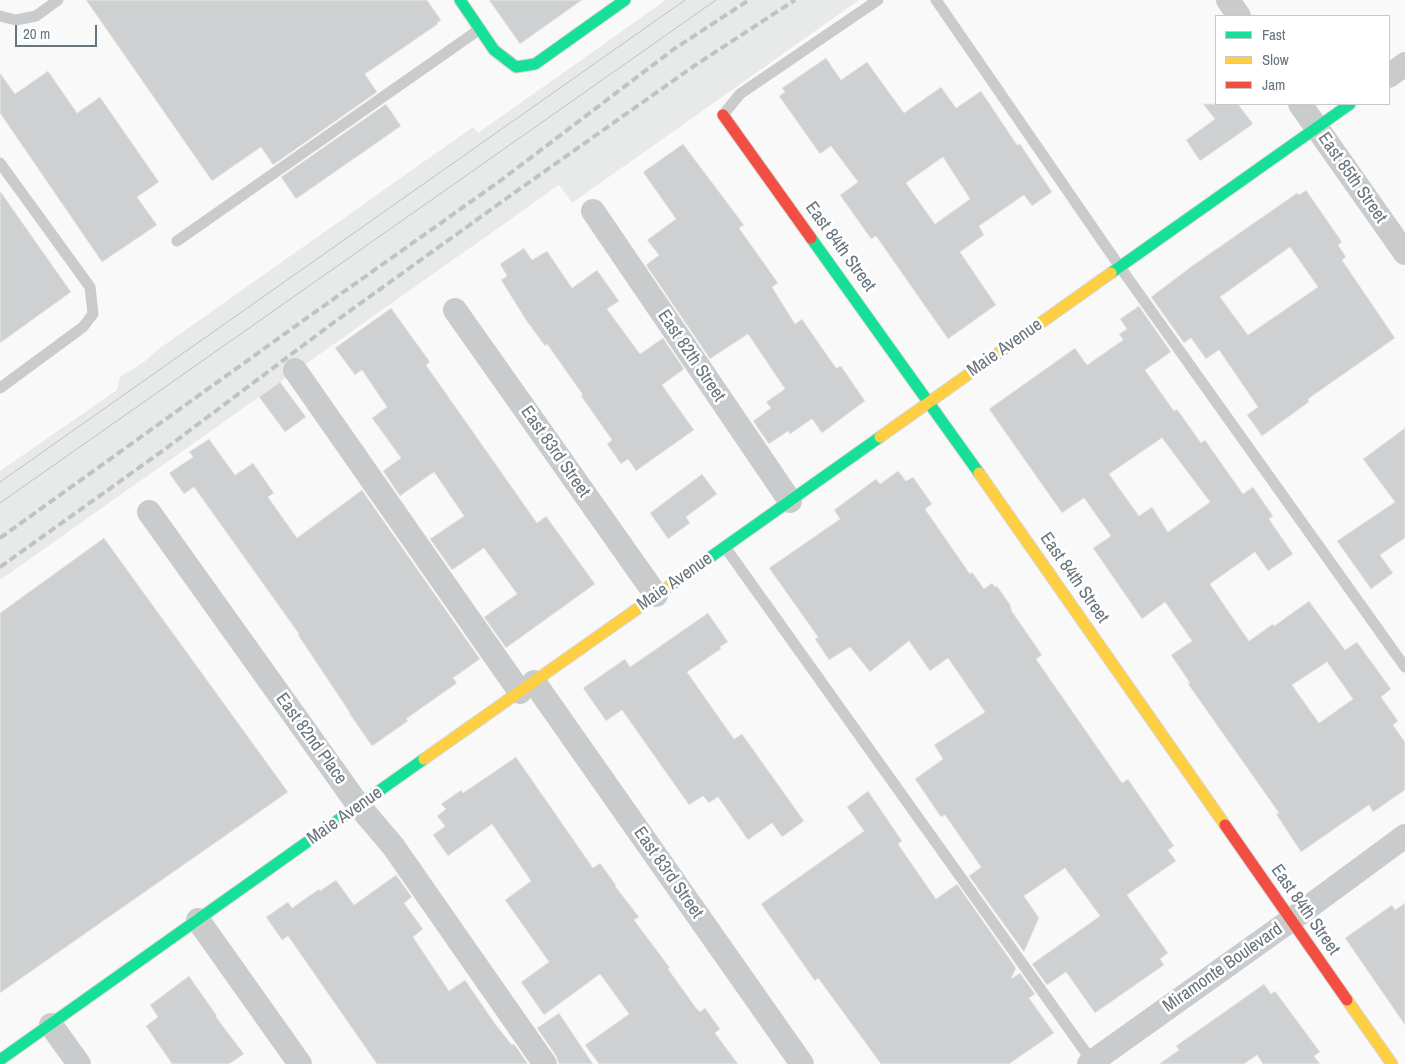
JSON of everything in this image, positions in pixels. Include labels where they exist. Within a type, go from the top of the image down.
[{"type":"street","points":[[460,0],[494,50],[516,67],[535,64],[625,0]]},
{"type":"street","points":[[1228,0],[1238,15]]},
{"type":"street","points":[[1390,75],[1405,64]]},
{"type":"street","name":"East 85th Street","points":[[1301,105],[1405,253]]},
{"type":"street","name":"Maie Avenue","points":[[0,1060],[1349,105]]},
{"type":"street","name":"East 84th Street","points":[[723,115],[929,402],[1392,1064]]},
{"type":"street","name":"East 82th Street","points":[[593,211],[790,501]]},
{"type":"street","name":"East 83rd Street","points":[[455,310],[656,595]]},
{"type":"street","name":"East 83rd Street","points":[[295,370],[802,1064]]},
{"type":"street","name":"East 82nd Place","points":[[149,512],[359,806],[394,846],[545,1064]]},
{"type":"street","name":"Miramonte Boulevard","points":[[1092,1063],[1405,836]]},
{"type":"street","points":[[198,920],[300,1064]]},
{"type":"street","points":[[50,1025],[79,1064]]},
{"type":"lane","points":[[0,16],[16,20],[36,16],[58,0]]},
{"type":"lane","points":[[723,115],[740,94],[878,0]]},
{"type":"lane","points":[[936,0],[1120,267],[1405,667]]},
{"type":"lane","points":[[177,241],[480,29]]},
{"type":"lane","points":[[0,163],[90,288],[93,314],[83,327],[0,388]]},
{"type":"lane","points":[[725,546],[1092,1063]]},
{"type":"shaded area","points":[[666,0],[859,0],[572,203],[559,185],[0,580],[0,471],[117,390],[120,377],[144,362],[160,348],[473,127],[478,133]]},
{"type":"building","points":[[86,0],[427,0],[441,20],[438,24],[365,74],[377,92],[273,165],[261,147],[212,181]]},
{"type":"building","points":[[489,0],[582,0],[520,44]]},
{"type":"building","points":[[826,58],[841,80],[867,62],[904,113],[941,87],[956,108],[981,91],[1017,145],[1020,144],[1052,192],[1032,206],[1024,195],[979,226],[984,235],[960,252],[996,305],[948,339],[876,236],[871,239],[840,195],[858,182],[831,146],[820,154],[779,96],[785,92],[782,88]],"holes":[[[943,157],[970,199],[935,224],[906,183]]]},
{"type":"building","points":[[48,71],[77,113],[100,97],[159,182],[137,197],[157,225],[102,262],[0,113],[0,73],[15,94]]},
{"type":"building","points":[[386,104],[401,126],[296,199],[281,177]]},
{"type":"building","points":[[1203,104],[1239,105],[1253,124],[1200,161],[1186,140],[1215,119]]},
{"type":"building","points":[[683,144],[744,225],[739,228],[778,283],[772,287],[795,324],[802,319],[836,368],[841,366],[865,401],[822,433],[812,419],[790,434],[788,431],[769,444],[753,421],[771,408],[766,402],[785,389],[748,334],[710,359],[646,265],[659,255],[647,240],[676,219],[643,172]]},
{"type":"building","points":[[1306,190],[1342,242],[1338,245],[1346,257],[1342,260],[1395,338],[1308,399],[1309,402],[1262,436],[1247,415],[1258,407],[1219,350],[1206,359],[1191,338],[1184,343],[1151,297],[1297,193],[1299,195]],"holes":[[[1290,247],[1318,287],[1248,335],[1220,297]]]},
{"type":"building","points":[[0,191],[71,292],[0,343]]},
{"type":"building","points":[[524,248],[532,260],[547,251],[572,288],[597,270],[619,301],[607,309],[640,354],[663,338],[684,369],[662,385],[694,430],[636,471],[628,459],[621,464],[607,444],[612,440],[581,396],[583,395],[547,344],[545,346],[526,320],[501,280],[507,276],[500,264]]},
{"type":"building","points":[[1139,306],[1171,352],[1145,370],[1174,411],[1177,409],[1201,443],[1205,440],[1243,494],[1253,487],[1273,516],[1269,519],[1293,554],[1268,571],[1255,552],[1210,584],[1249,641],[1309,601],[1345,650],[1357,642],[1391,689],[1381,697],[1398,721],[1393,725],[1405,742],[1405,790],[1373,812],[1369,805],[1301,852],[1276,814],[1279,813],[1188,684],[1190,683],[1171,655],[1192,641],[1165,602],[1142,619],[1093,548],[1111,536],[1084,498],[1062,513],[989,409],[1075,348],[1087,365],[1123,340],[1119,334],[1127,329],[1120,319]],"holes":[[[1162,438],[1210,502],[1168,532],[1152,507],[1139,516],[1109,474]],[[1327,662],[1353,699],[1319,723],[1292,685]]]},
{"type":"building","points":[[391,308],[430,362],[426,365],[537,523],[546,516],[595,584],[506,648],[484,617],[517,594],[484,548],[452,570],[430,539],[464,516],[434,472],[400,496],[383,471],[401,458],[372,418],[387,407],[362,370],[355,375],[335,348]]},
{"type":"building","points":[[280,382],[306,417],[285,432],[259,397]]},
{"type":"building","points":[[1405,428],[1405,538],[1380,555],[1393,573],[1371,589],[1337,541],[1395,502],[1363,459]]},
{"type":"building","points":[[209,439],[235,475],[253,463],[274,493],[268,497],[297,538],[362,490],[480,659],[453,678],[457,683],[372,746],[299,634],[194,487],[184,494],[169,473],[193,457],[189,452]]},
{"type":"building","points":[[898,471],[906,481],[913,477],[932,504],[925,509],[970,574],[972,572],[984,589],[992,583],[995,587],[997,586],[1042,655],[1036,659],[1122,783],[1128,779],[1174,846],[1168,850],[1176,861],[1127,895],[1168,953],[1160,959],[1164,965],[1095,1013],[1066,972],[1047,985],[1032,964],[1100,916],[1065,868],[1024,896],[1039,918],[1024,952],[969,876],[981,867],[945,815],[941,817],[915,779],[943,759],[934,745],[985,712],[948,658],[930,671],[909,641],[870,672],[850,647],[829,660],[815,639],[818,637],[769,568],[840,519],[834,510],[876,479],[880,484]]},
{"type":"building","points":[[702,474],[717,494],[686,517],[690,523],[668,539],[650,513]]},
{"type":"building","points":[[104,538],[288,792],[0,993],[0,613]]},
{"type":"building","points":[[708,613],[728,642],[720,647],[721,649],[687,672],[734,739],[742,734],[804,821],[782,837],[772,823],[748,840],[718,797],[709,803],[703,796],[689,805],[622,710],[606,721],[583,688],[625,659],[630,667]]},
{"type":"building","points":[[516,757],[593,868],[600,863],[639,917],[634,920],[670,968],[668,969],[696,1008],[700,1012],[705,1008],[720,1029],[715,1033],[738,1064],[599,1064],[585,1045],[629,1014],[600,974],[544,1015],[521,982],[549,962],[505,900],[531,881],[492,824],[448,856],[433,835],[445,826],[437,816],[446,809],[441,804],[461,790],[463,793]]},
{"type":"building","points":[[868,791],[902,841],[898,844],[936,899],[957,884],[1016,968],[1011,979],[1020,973],[1035,994],[1029,998],[1054,1033],[1009,1064],[881,1064],[818,978],[815,981],[761,904],[864,831],[847,807]]},
{"type":"building","points":[[396,875],[412,897],[404,903],[423,929],[413,937],[449,991],[465,980],[496,1025],[512,1045],[514,1044],[528,1064],[377,1064],[288,936],[282,940],[266,917],[288,902],[292,908],[319,889],[320,891],[336,880],[354,905]]},
{"type":"building","points":[[1405,903],[1405,1025],[1345,938],[1392,905],[1395,910]]},
{"type":"building","points":[[189,976],[216,1017],[244,1054],[229,1064],[172,1064],[146,1026],[158,1017],[150,1005]]},
{"type":"building","points":[[1264,984],[1271,994],[1275,991],[1320,1052],[1314,1056],[1320,1064],[1263,1064],[1257,1055],[1244,1064],[1159,1064],[1179,1050],[1176,1046]]},
{"type":"building","points":[[559,1013],[593,1064],[559,1064],[556,1056],[537,1028]]},
{"type":"tram line","points":[[0,482],[685,0]]},
{"type":"tram line","points":[[0,503],[716,0]]},
{"type":"railway","points":[[0,538],[500,181],[674,49],[749,0]]},
{"type":"railway","points":[[0,567],[161,452],[333,323],[514,193],[694,66],[795,0]]},
{"type":"traffic: fast","points":[[460,0],[494,50],[516,67],[535,64],[625,0]]},
{"type":"traffic: fast","points":[[1111,273],[1349,105]]},
{"type":"traffic: fast","points":[[811,238],[979,473]]},
{"type":"traffic: fast","points":[[671,585],[880,437]]},
{"type":"traffic: fast","points":[[0,1060],[424,759]]},
{"type":"traffic: slow","points":[[880,437],[1111,273]]},
{"type":"traffic: slow","points":[[979,473],[1225,825]]},
{"type":"traffic: slow","points":[[424,759],[671,585]]},
{"type":"traffic: slow","points":[[1347,1000],[1392,1064]]},
{"type":"traffic: jam","points":[[723,115],[811,238]]},
{"type":"traffic: jam","points":[[1225,825],[1347,1000]]}]
